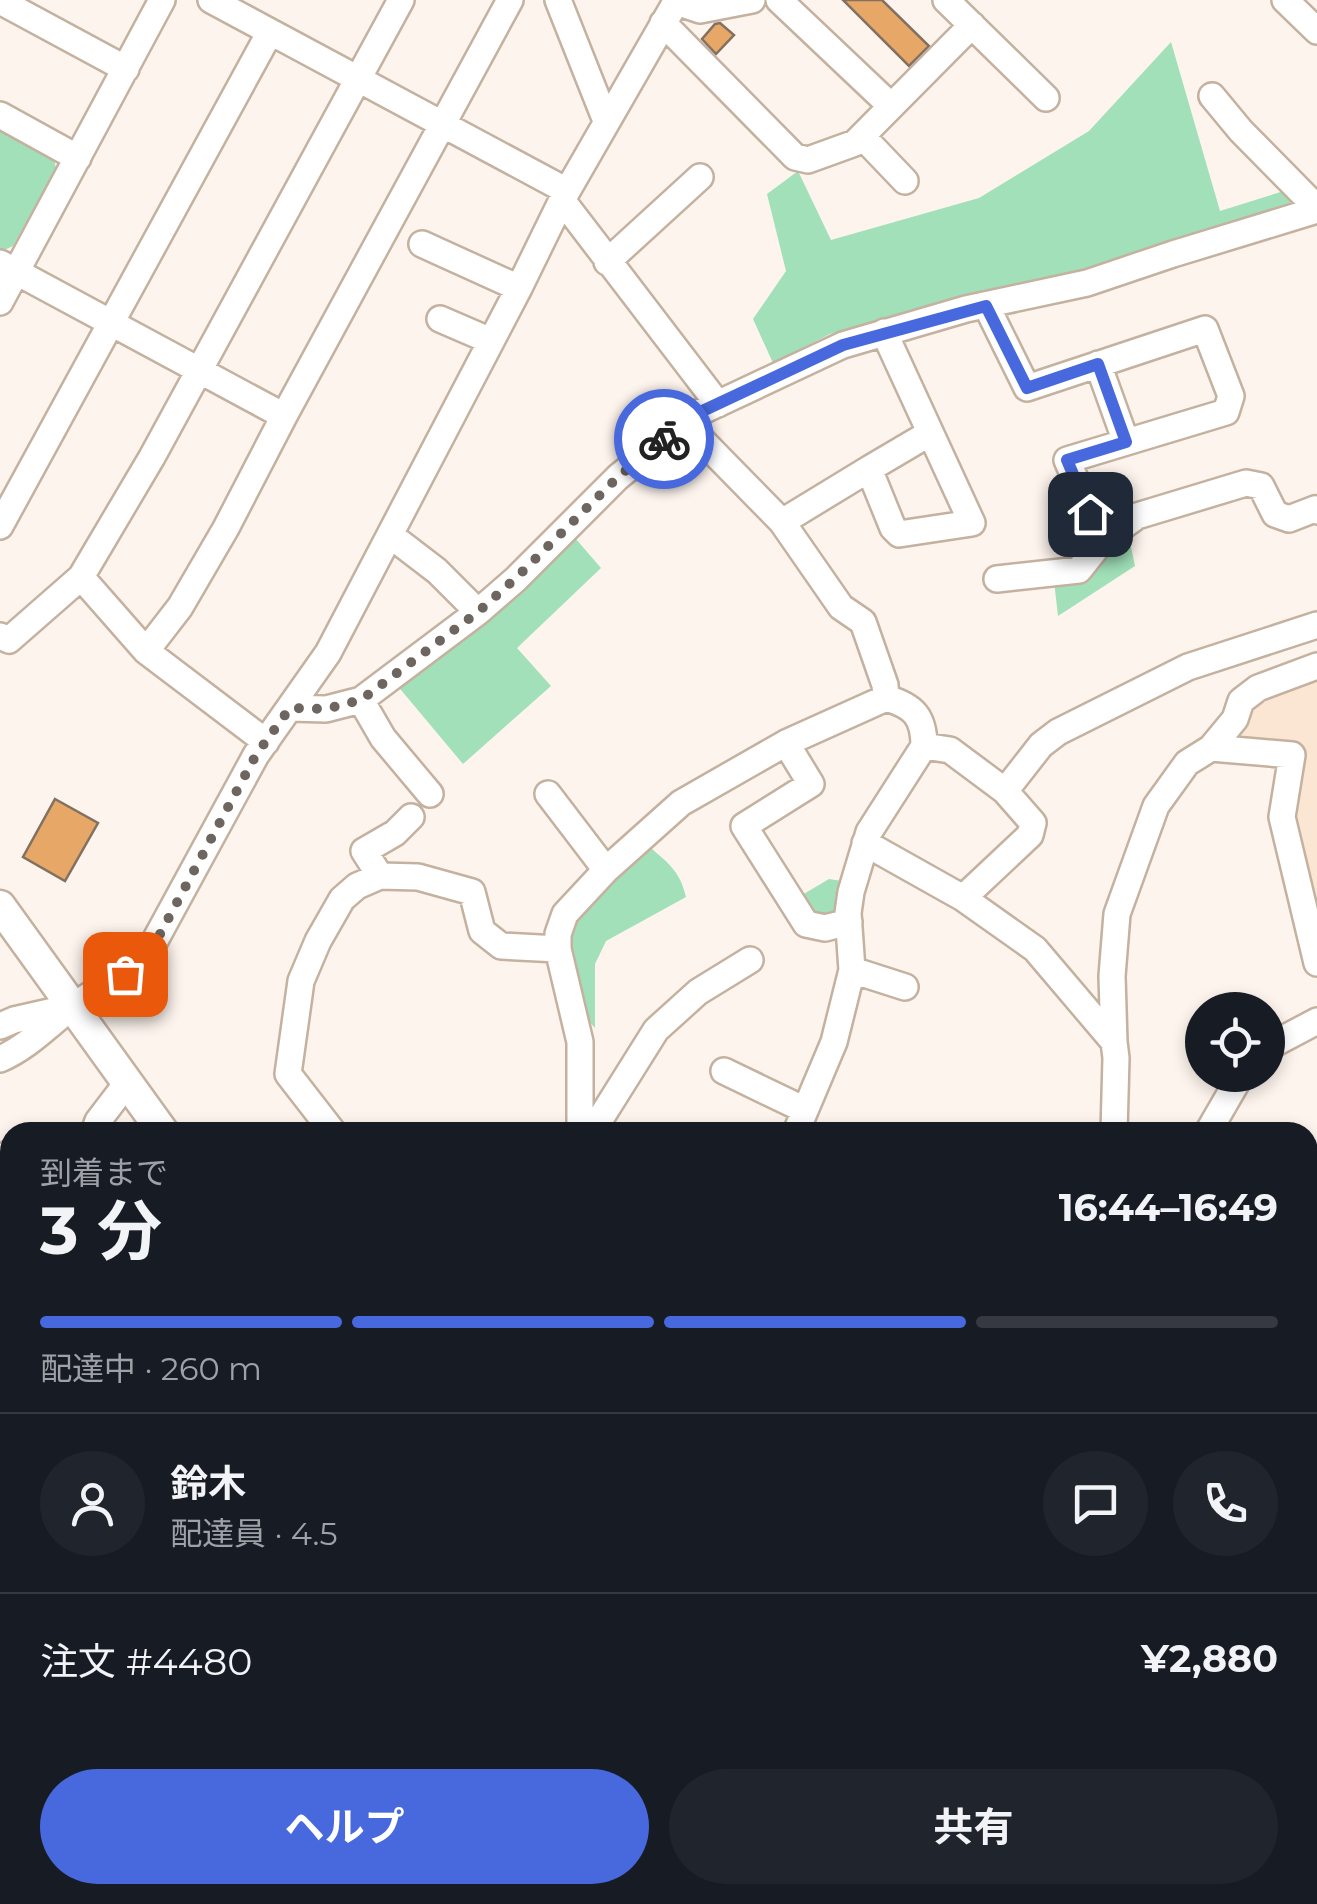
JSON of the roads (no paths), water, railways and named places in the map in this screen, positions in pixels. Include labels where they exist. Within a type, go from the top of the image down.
[{"type":"main road","points":[[0,906],[156,1122]]},
{"type":"street","points":[[0,302],[8,267],[78,158],[162,0]]},
{"type":"street","points":[[211,0],[444,125],[564,196],[607,262],[718,404]]},
{"type":"street","points":[[0,636],[8,640],[81,576],[152,458],[401,0]]},
{"type":"street","points":[[146,650],[180,606],[217,544],[510,0]]},
{"type":"street","points":[[558,0],[606,121]]},
{"type":"street","points":[[672,9],[700,10],[752,0]]},
{"type":"street","points":[[778,0],[891,106]]},
{"type":"street","points":[[946,0],[972,25],[1008,74],[1046,98]]},
{"type":"street","points":[[1285,0],[1317,32]]},
{"type":"street","points":[[0,2],[126,69]]},
{"type":"street","points":[[0,1059],[18,1051],[72,1007],[146,957],[256,755],[328,653],[564,196],[672,9]]},
{"type":"street","points":[[672,9],[794,157],[808,160],[855,143],[972,25]]},
{"type":"street","points":[[0,526],[270,32]]},
{"type":"street","points":[[290,708],[326,709],[361,700],[478,612],[618,477],[684,422],[718,404],[843,345],[1086,283],[1317,209],[1212,96]]},
{"type":"street","points":[[0,116],[78,158]]},
{"type":"street","points":[[862,136],[905,181]]},
{"type":"street","points":[[607,262],[700,177]]},
{"type":"street","points":[[422,244],[519,288]]},
{"type":"street","points":[[8,267],[284,416]]},
{"type":"street","points":[[986,306],[1027,388],[1205,329],[1231,396],[1226,412],[1067,460],[1102,541]]},
{"type":"street","points":[[440,319],[491,341]]},
{"type":"street","points":[[869,469],[893,528],[900,534],[972,523],[884,332]]},
{"type":"street","points":[[1098,364],[1126,442]]},
{"type":"street","points":[[684,422],[782,522],[841,607],[864,622],[886,698]]},
{"type":"street","points":[[782,522],[930,433]]},
{"type":"street","points":[[997,579],[1079,570],[1102,541],[1137,516],[1246,483],[1261,486],[1275,514],[1289,519],[1317,510]]},
{"type":"street","points":[[390,535],[437,570],[478,612]]},
{"type":"street","points":[[81,576],[146,650],[266,742]]},
{"type":"street","points":[[1005,792],[1041,745],[1058,732],[1188,667],[1317,625]]},
{"type":"street","points":[[1114,1122],[1112,976],[1117,914],[1156,806],[1187,763],[1211,748],[1235,719],[1241,701],[1258,688],[1317,666]]},
{"type":"street","points":[[580,1122],[580,1042],[558,949],[565,914],[606,870],[681,803],[786,743],[886,698],[896,701],[917,714],[924,729],[924,746],[868,832],[850,892],[852,970],[834,1042],[801,1122],[724,1070]]},
{"type":"street","points":[[361,700],[384,738],[430,794]]},
{"type":"street","points":[[786,743],[811,784],[744,826],[806,924],[825,928],[849,922]]},
{"type":"street","points":[[924,746],[950,750],[1005,792],[1033,823],[1030,835],[963,898]]},
{"type":"street","points":[[1211,748],[1292,755],[1282,818],[1317,963]]},
{"type":"street","points":[[548,794],[606,870]]},
{"type":"street","points":[[380,876],[364,851],[395,833],[411,817]]},
{"type":"street","points":[[866,843],[963,898],[1035,949],[1114,1042]]},
{"type":"street","points":[[326,1122],[288,1074],[301,981],[342,900],[357,886],[380,876],[418,877],[472,892],[482,931],[501,946],[558,949]]},
{"type":"street","points":[[598,1122],[656,1030],[698,992],[750,960]]},
{"type":"street","points":[[852,970],[905,987]]},
{"type":"street","points":[[5,1016],[72,1007]]},
{"type":"street","points":[[1285,1038],[1317,1021]]},
{"type":"street","points":[[98,1122],[127,1083]]},
{"type":"street","points":[[1214,1122],[1231,1092]]}]
